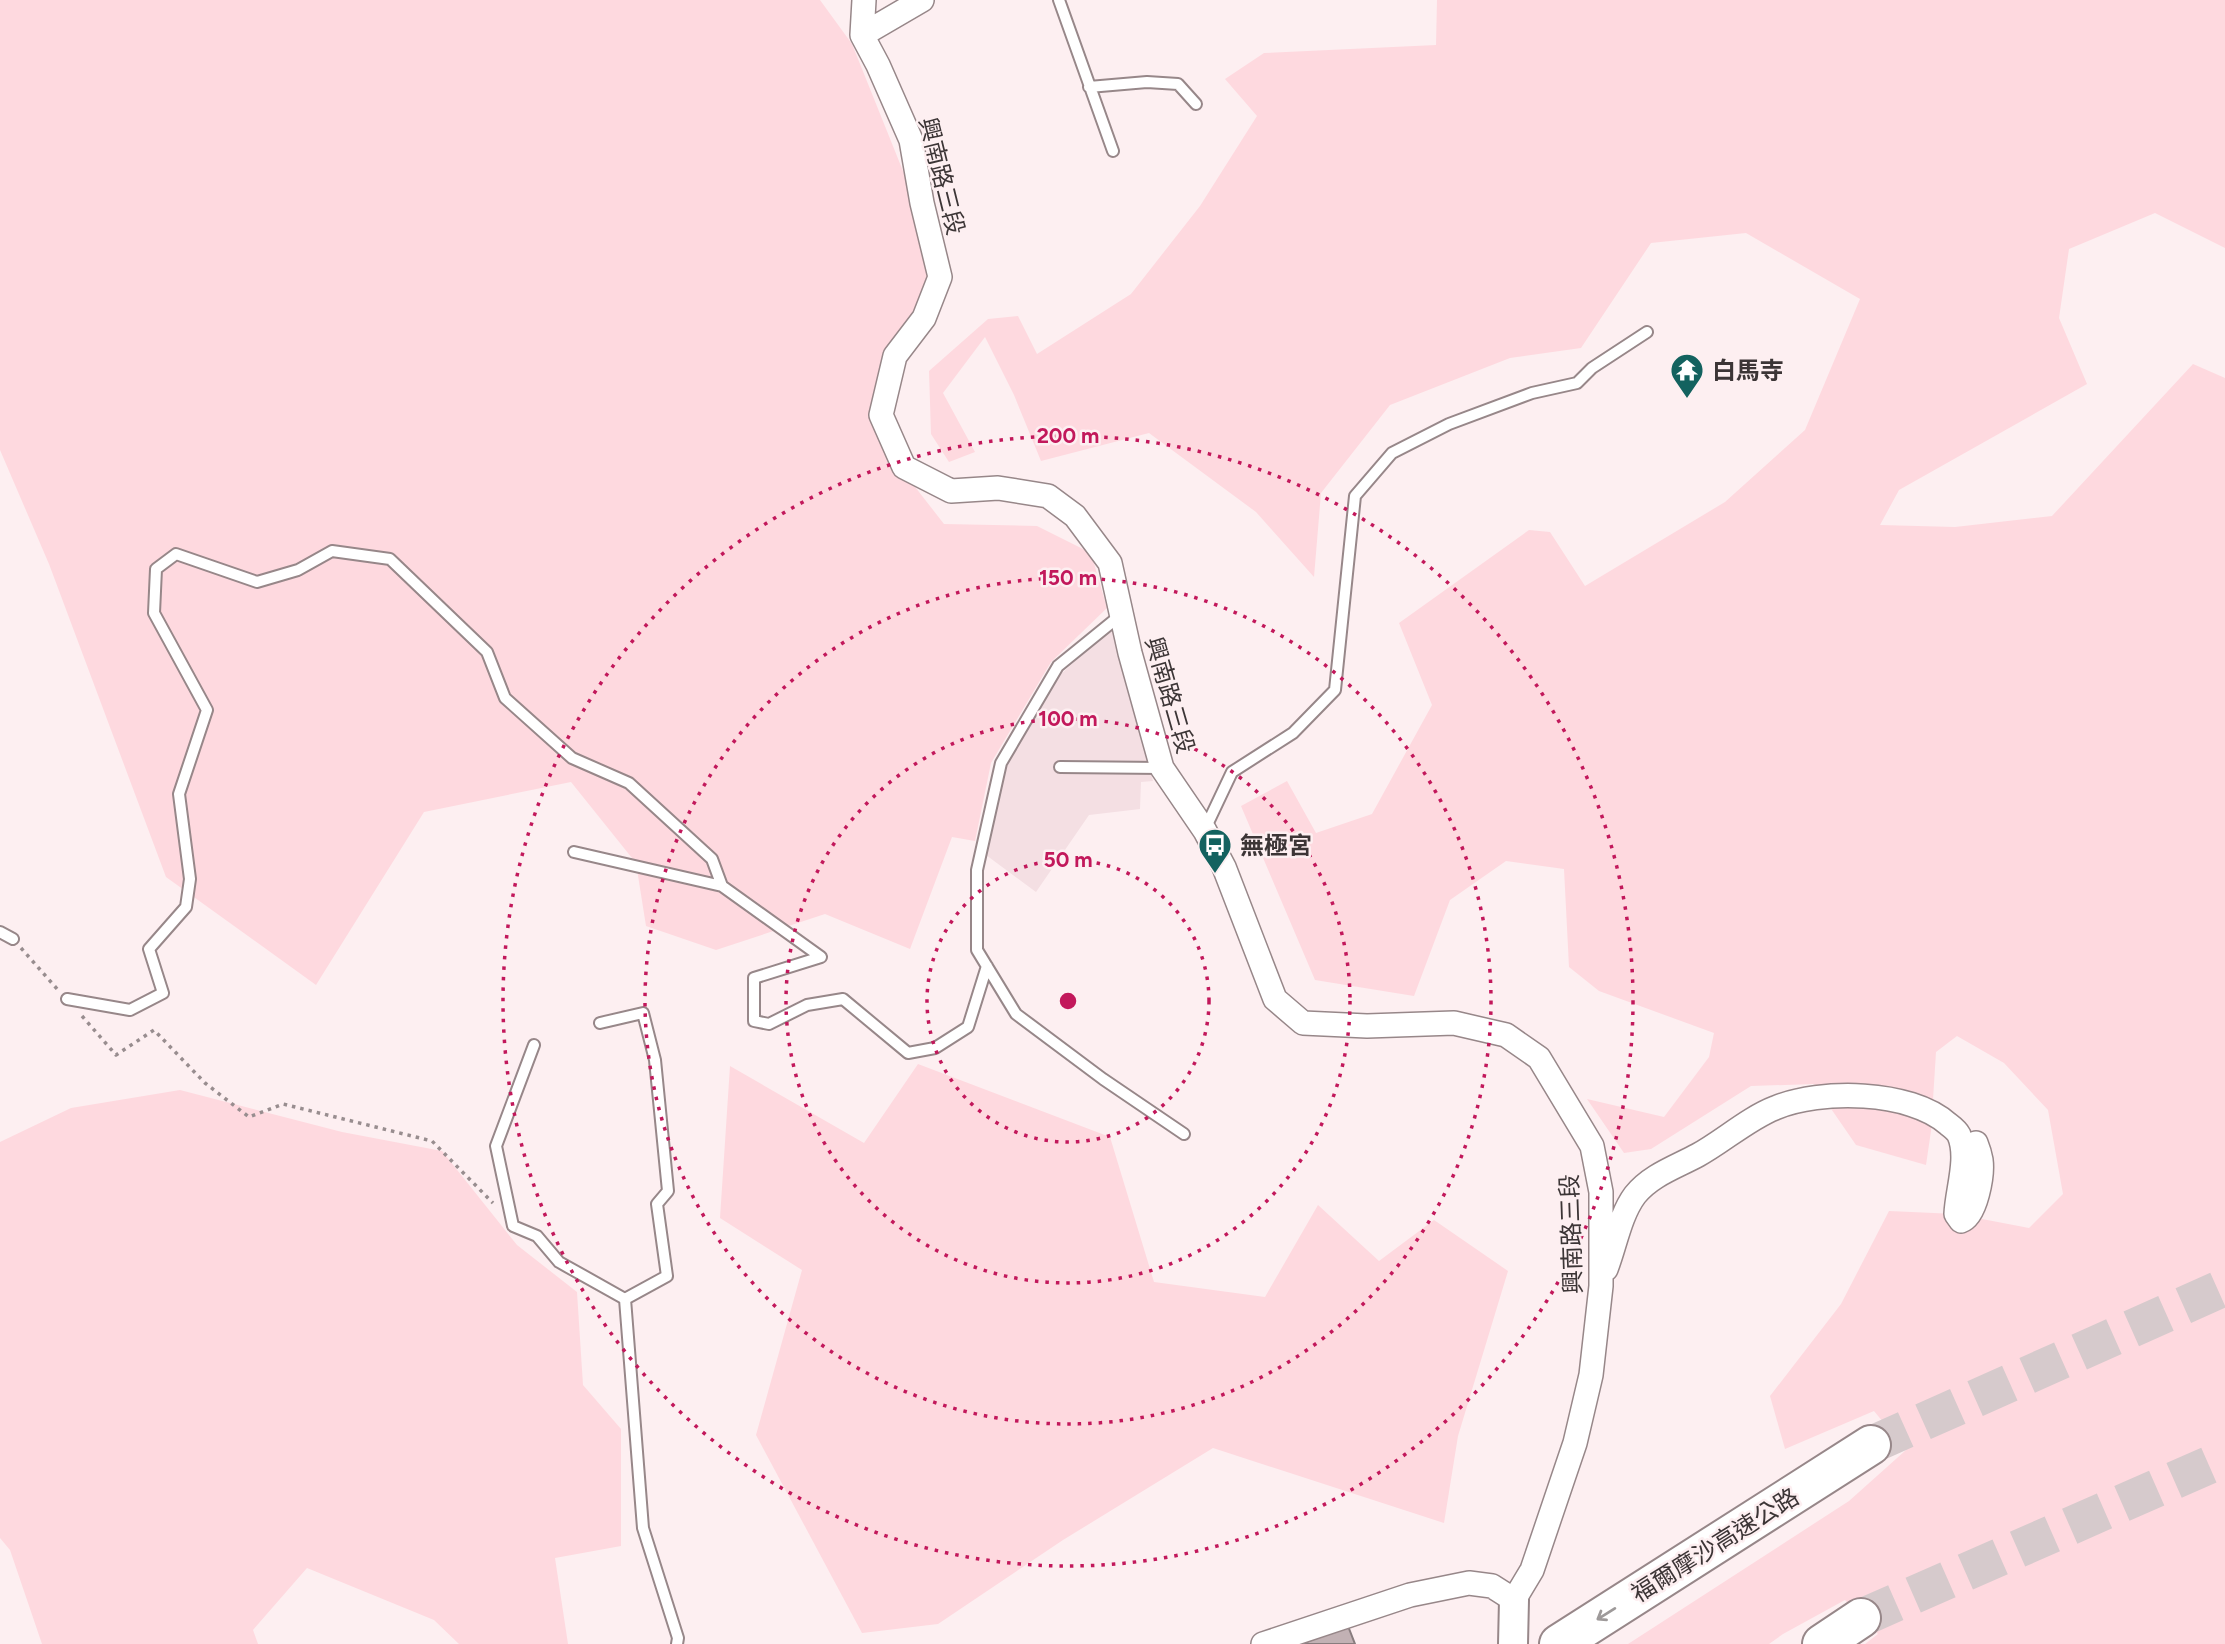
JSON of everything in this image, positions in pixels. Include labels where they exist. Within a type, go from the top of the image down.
[{"type":"highway","name":"福爾摩沙高速公路","points":[[1560,1643],[1871,1446]]},
{"type":"highway","points":[[1822,1644],[1861,1618]]},
{"type":"street","points":[[862,35],[864,0]]},
{"type":"street","points":[[862,35],[922,0]]},
{"type":"street","name":"興南路三段","points":[[862,35],[911,140],[922,203],[940,277],[923,318],[895,356],[881,415],[904,467],[951,491],[998,488],[1048,496],[1075,516],[1110,563],[1162,768],[1205,831],[1224,867],[1275,999],[1303,1023],[1367,1026],[1454,1023],[1506,1035],[1539,1058],[1592,1146],[1601,1192],[1601,1286],[1591,1375],[1575,1443],[1532,1570],[1514,1600]]},
{"type":"street","points":[[1601,1286],[1626,1215],[1636,1195],[1661,1173],[1697,1156],[1774,1108],[1821,1097],[1862,1096],[1906,1102],[1940,1117],[1958,1133],[1963,1152],[1956,1214],[1961,1221],[1967,1219],[1975,1207],[1982,1162],[1976,1143]]},
{"type":"street","points":[[1263,1644],[1410,1595],[1469,1583],[1492,1586],[1514,1600],[1513,1644]]},
{"type":"lane","points":[[1059,0],[1113,151]]},
{"type":"lane","points":[[1089,87],[1147,82],[1178,84],[1196,104]]},
{"type":"lane","points":[[1205,831],[1232,772],[1293,733],[1335,690],[1355,496],[1392,453],[1449,424],[1532,393],[1577,383],[1592,368],[1647,332]]},
{"type":"lane","points":[[67,999],[130,1010],[163,993],[149,949],[186,907],[190,879],[179,794],[207,710],[155,613],[156,569],[176,554],[257,582],[298,570],[332,551],[390,559],[487,652],[506,698],[572,758],[629,783],[712,859],[722,886]]},
{"type":"lane","points":[[1122,614],[1058,666],[1001,763],[977,870],[978,950],[1016,1014],[1103,1079],[1184,1134]]},
{"type":"lane","points":[[1060,767],[1162,768]]},
{"type":"lane","points":[[574,852],[722,886],[821,957],[754,978],[754,1021],[769,1024],[807,1005],[842,999],[908,1053],[935,1048],[968,1027],[987,965]]},
{"type":"lane","points":[[0,932],[13,939]]},
{"type":"lane","points":[[600,1023],[643,1013],[655,1060],[668,1191],[657,1205],[667,1276],[625,1299]]},
{"type":"lane","points":[[534,1045],[496,1146],[513,1226],[537,1236],[559,1262],[625,1299]]},
{"type":"lane","points":[[625,1299],[643,1528],[678,1637],[677,1644]]},
{"type":"path","points":[[13,939],[116,1055],[154,1030],[205,1083],[249,1117],[283,1104],[432,1141],[513,1226]]},
{"type":"shaded area","points":[[0,0],[820,0],[852,44],[911,191],[944,300],[897,371],[887,451],[944,524],[1037,526],[1091,553],[1107,608],[1051,662],[991,763],[975,841],[952,837],[910,949],[825,914],[716,950],[646,926],[636,863],[571,782],[424,812],[316,985],[166,877],[49,564],[0,450]]},
{"type":"shaded area","points":[[1437,0],[2225,0],[2225,248],[2155,213],[2069,249],[2059,318],[2087,384],[1899,490],[1880,525],[1955,527],[2052,516],[2193,364],[2225,378],[2225,1644],[1865,1644],[1878,1634],[1845,1600],[1769,1644],[1628,1644],[1849,1501],[1906,1450],[1874,1411],[1785,1449],[1770,1396],[1841,1304],[1889,1211],[1956,1214],[2029,1228],[2063,1194],[2048,1110],[2004,1063],[1957,1036],[1936,1052],[1926,1165],[1856,1145],[1814,1084],[1751,1086],[1651,1149],[1624,1153],[1587,1099],[1664,1117],[1709,1057],[1714,1033],[1599,991],[1569,967],[1564,869],[1506,861],[1450,900],[1414,996],[1315,980],[1241,806],[1287,781],[1316,833],[1372,814],[1432,705],[1399,623],[1529,530],[1550,532],[1585,586],[1725,502],[1805,430],[1860,299],[1746,233],[1651,243],[1581,348],[1510,358],[1390,405],[1321,493],[1314,577],[1256,512],[1149,433],[1041,461],[1014,395],[985,337],[943,393],[975,452],[949,462],[931,434],[929,371],[988,319],[1018,316],[1037,354],[1131,294],[1200,206],[1257,116],[1225,79],[1264,53],[1436,45]]},
{"type":"shaded area","points":[[1112,628],[1153,781],[1141,782],[1140,809],[1089,815],[1036,892],[986,855],[1006,766],[1061,674]]},
{"type":"shaded area","points":[[918,1064],[1110,1137],[1154,1282],[1265,1297],[1318,1205],[1379,1261],[1434,1220],[1508,1271],[1458,1436],[1444,1523],[1213,1448],[1063,1540],[938,1624],[862,1633],[756,1435],[802,1270],[720,1218],[730,1066],[864,1143]]},
{"type":"shaded area","points":[[180,1090],[342,1132],[442,1151],[517,1245],[577,1292],[583,1385],[621,1429],[621,1546],[555,1558],[568,1644],[459,1644],[434,1620],[307,1568],[253,1630],[258,1644],[42,1644],[10,1550],[0,1538],[0,1142],[71,1108]]},
{"type":"building","points":[[1348,1626],[1355,1644],[1301,1644]]},
{"type":"tunnel","points":[[1871,1445],[2225,1287]]},
{"type":"tunnel","points":[[1861,1618],[2225,1458]]},
{"type":"place","name":"白馬寺","points":[[1687,400]]},
{"type":"place","name":"無極宮","points":[[1215,875]]}]
